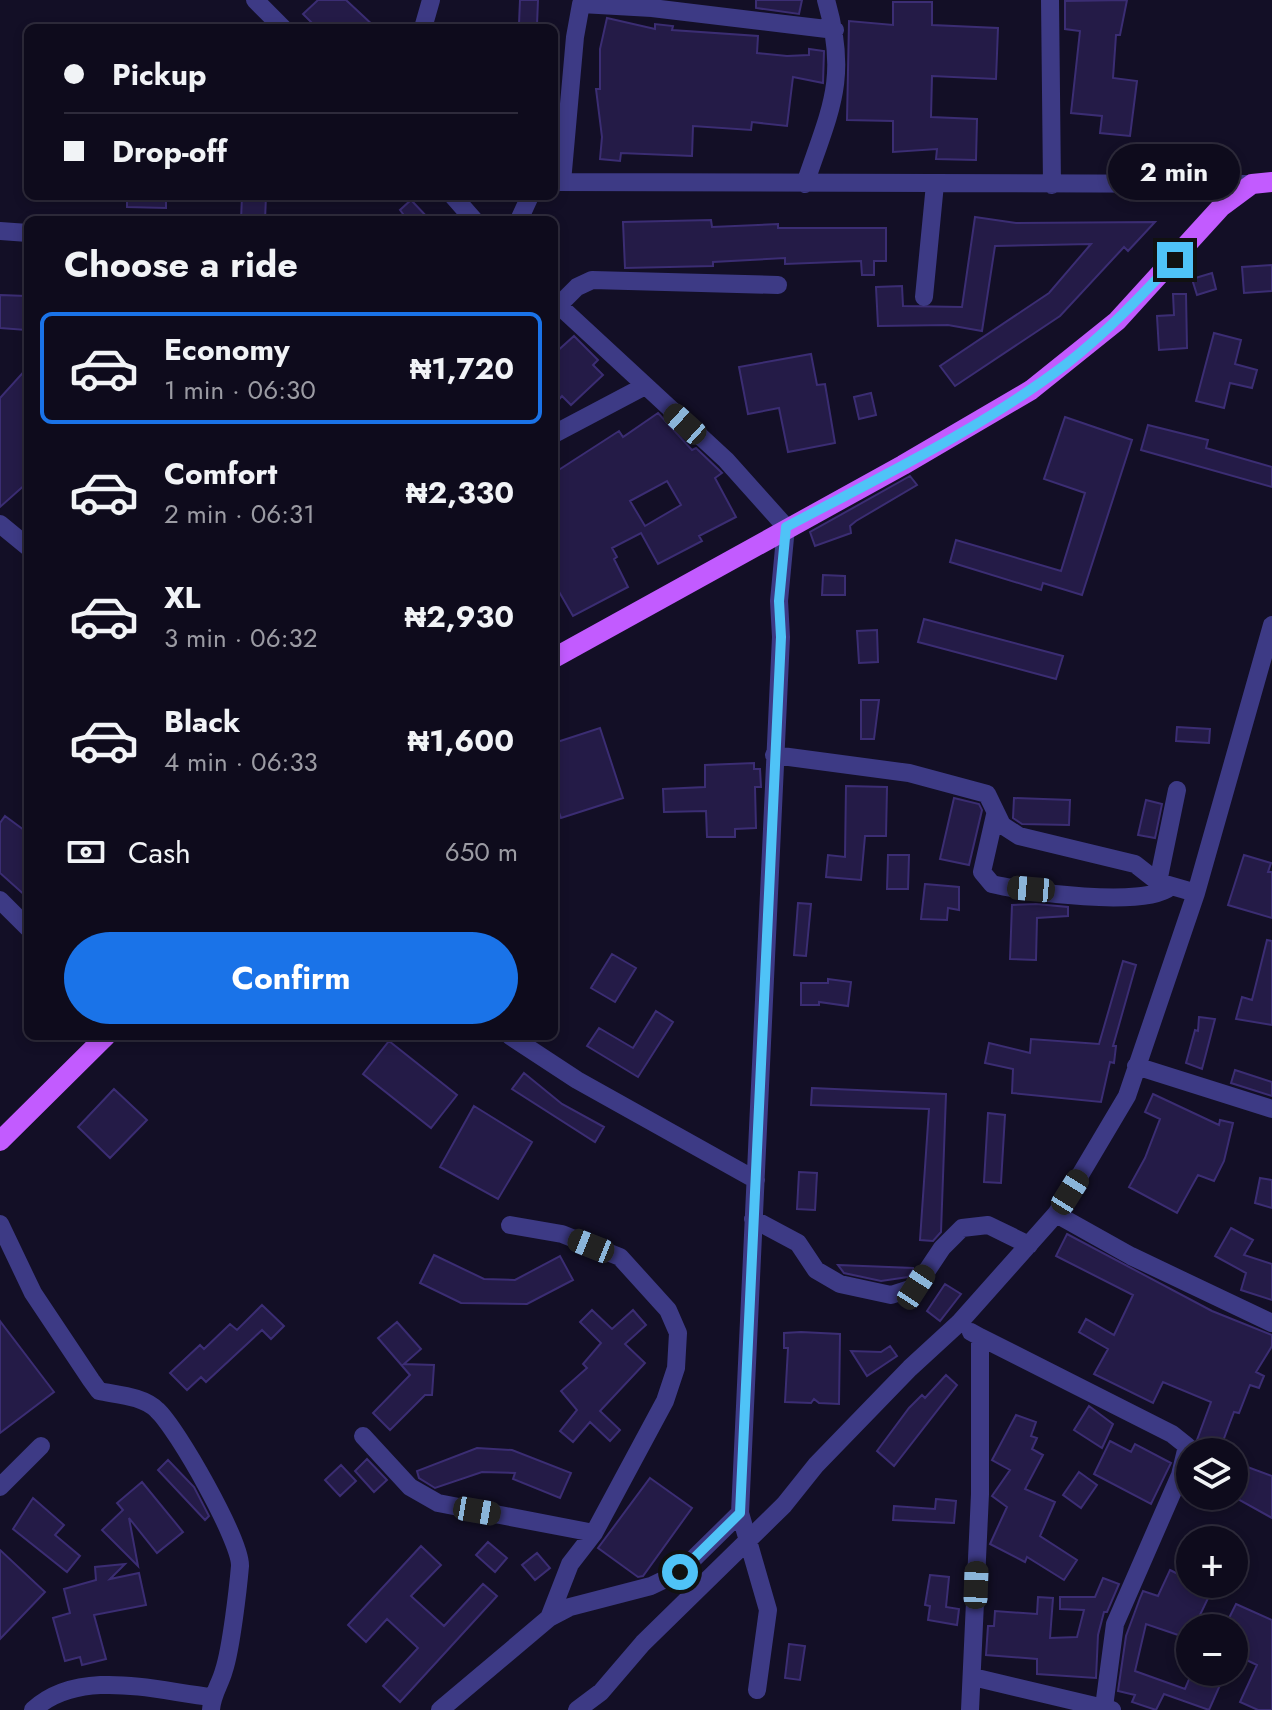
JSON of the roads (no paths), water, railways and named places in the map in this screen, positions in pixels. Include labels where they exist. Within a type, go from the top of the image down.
[{"type":"main road","points":[[558,656],[786,527],[916,458],[1031,390],[1117,321],[1221,207],[1262,183]]},
{"type":"main road","points":[[0,1141],[102,1040]]},
{"type":"street","points":[[255,0],[279,24]]},
{"type":"street","points":[[424,24],[431,0]]},
{"type":"street","points":[[805,184],[834,98],[839,70],[835,30],[826,0]]},
{"type":"street","points":[[1050,0],[1052,185]]},
{"type":"street","points":[[835,30],[581,2],[558,182],[1262,183]]},
{"type":"street","points":[[924,297],[935,184]]},
{"type":"street","points":[[456,200],[470,216]]},
{"type":"street","points":[[0,231],[24,233]]},
{"type":"street","points":[[558,301],[592,280],[778,285]]},
{"type":"street","points":[[558,305],[643,387],[726,460],[786,527],[779,601],[740,1513],[768,1610],[757,1690]]},
{"type":"street","points":[[558,432],[643,387]]},
{"type":"street","points":[[0,524],[24,544]]},
{"type":"street","points":[[577,1710],[604,1701],[643,1643],[747,1542],[910,1368],[959,1323],[1056,1214],[1127,1096],[1196,893],[1272,625]]},
{"type":"street","points":[[774,755],[909,773],[987,794],[993,802],[995,815],[982,872],[992,884],[1125,897],[1161,894],[1177,790]]},
{"type":"street","points":[[995,815],[1019,836],[1135,864],[1164,884],[1196,893]]},
{"type":"street","points":[[0,900],[24,924]]},
{"type":"street","points":[[516,1040],[577,1080],[756,1180]]},
{"type":"street","points":[[1136,1066],[1272,1109]]},
{"type":"street","points":[[1056,1214],[1131,1256],[1272,1323]]},
{"type":"street","points":[[753,1219],[798,1243],[816,1270],[840,1284],[891,1295],[916,1287],[942,1248],[962,1228],[988,1225],[1029,1245]]},
{"type":"street","points":[[0,1224],[33,1293],[99,1391],[137,1399],[155,1408],[169,1424],[233,1536],[240,1563],[225,1669],[212,1704],[98,1684],[46,1698],[33,1710]]},
{"type":"street","points":[[510,1225],[562,1234],[620,1257],[668,1310],[678,1333],[676,1368],[665,1401],[594,1533],[570,1564],[549,1618]]},
{"type":"street","points":[[959,1323],[980,1337],[1172,1434],[1187,1446],[1180,1475],[1115,1624],[1108,1708],[973,1677]]},
{"type":"street","points":[[970,1710],[980,1494],[980,1337]]},
{"type":"street","points":[[363,1436],[410,1487],[438,1503],[594,1533]]},
{"type":"street","points":[[0,1487],[41,1446]]},
{"type":"street","points":[[440,1710],[549,1618],[570,1607],[651,1586],[680,1572],[740,1513]]}]
